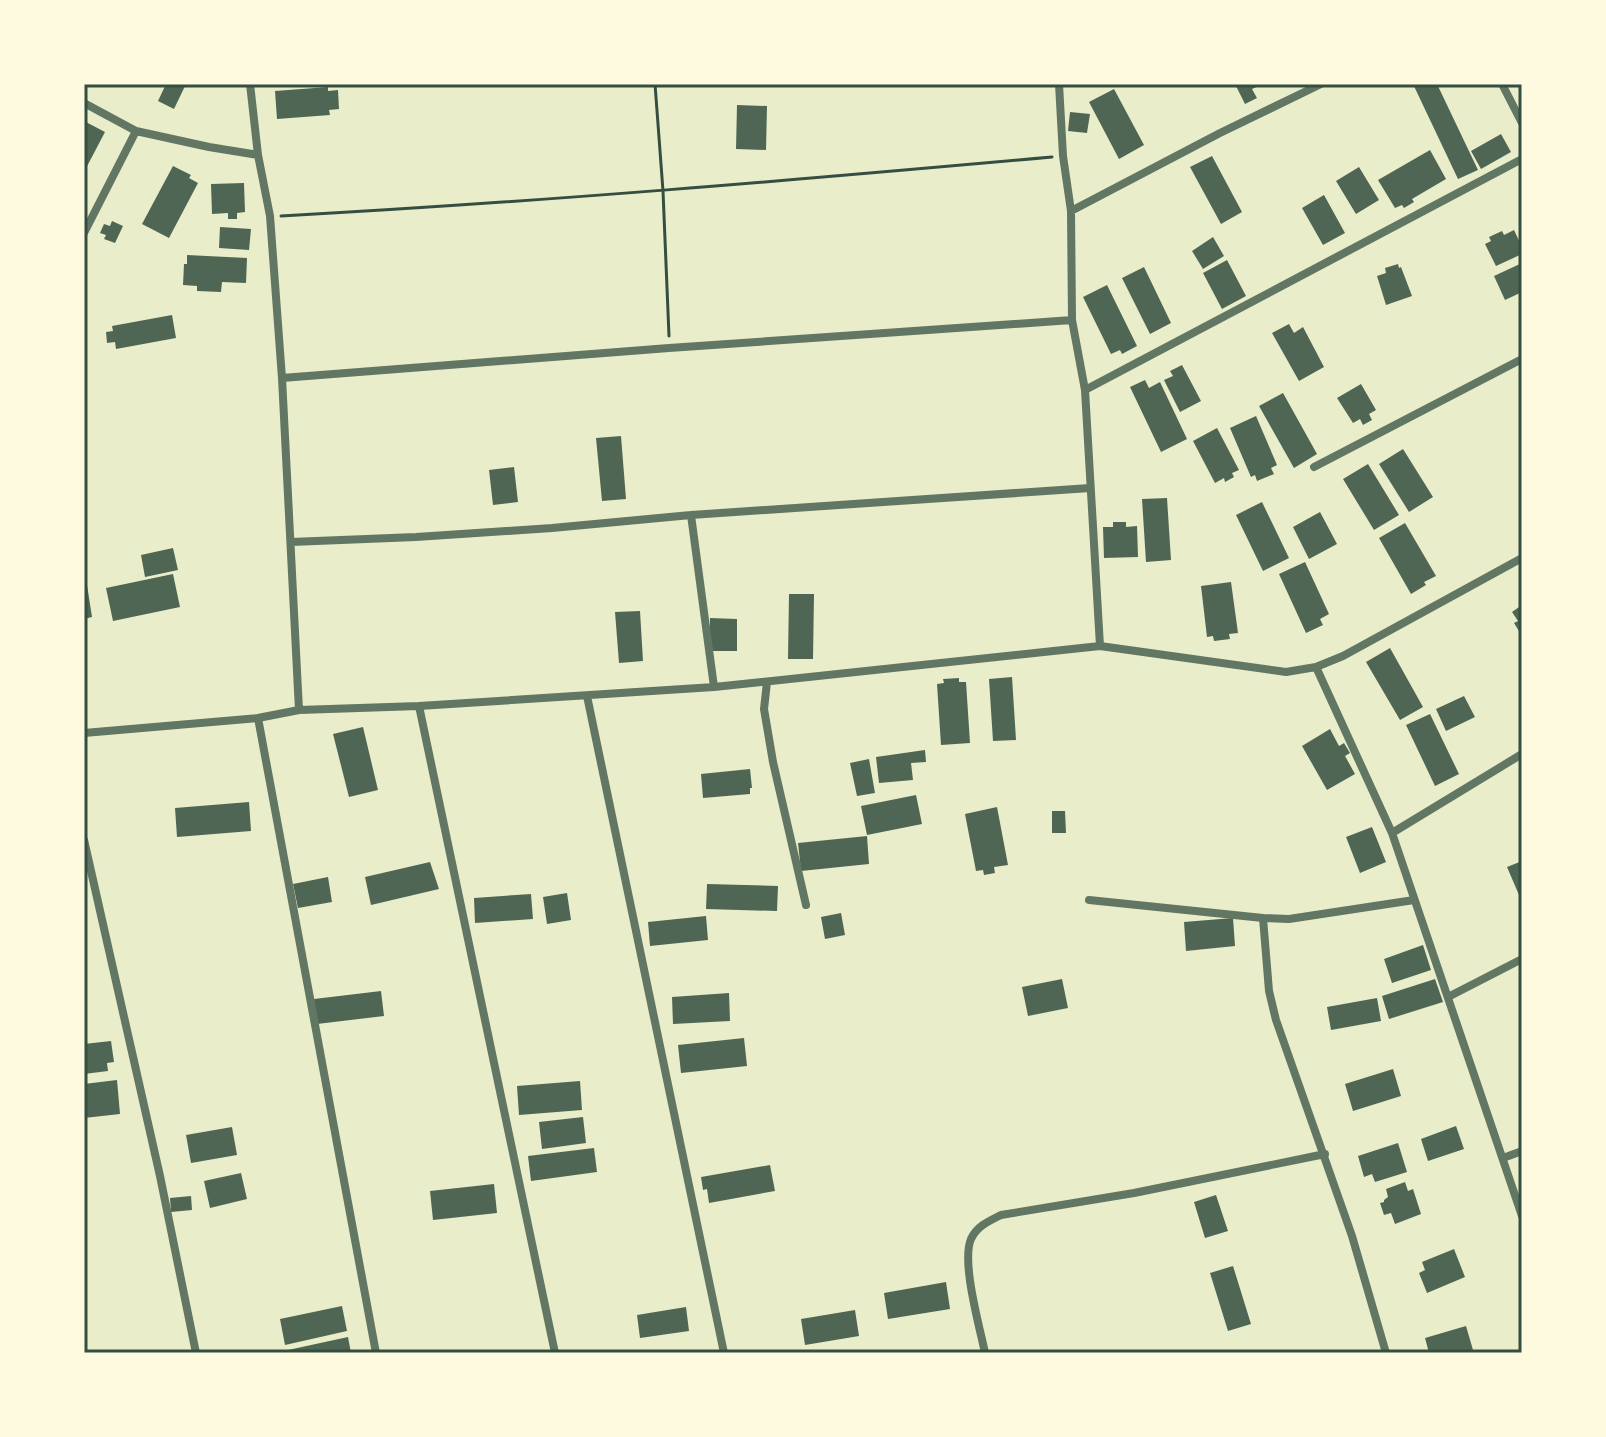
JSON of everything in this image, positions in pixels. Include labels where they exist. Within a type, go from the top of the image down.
[{"type":"street","points":[[250,84],[258,155],[270,216],[282,378],[299,710]]},
{"type":"street","points":[[1059,84],[1063,156],[1071,211],[1072,320],[1085,390],[1100,646]]},
{"type":"street","points":[[1071,211],[1321,84]]},
{"type":"street","points":[[1502,84],[1522,123]]},
{"type":"street","points":[[84,103],[136,131],[258,155]]},
{"type":"street","points":[[84,233],[136,131]]},
{"type":"street","points":[[1085,390],[1522,159]]},
{"type":"street","points":[[282,378],[1072,320]]},
{"type":"street","points":[[1314,467],[1522,359]]},
{"type":"street","points":[[291,542],[552,528],[691,515],[1090,488]]},
{"type":"street","points":[[691,515],[714,687]]},
{"type":"street","points":[[84,733],[258,718],[299,710],[419,706],[714,687],[1100,646],[1286,672],[1316,667],[1366,644],[1522,558]]},
{"type":"street","points":[[1316,667],[1392,833],[1522,1216]]},
{"type":"street","points":[[767,682],[764,709],[806,905]]},
{"type":"street","points":[[587,696],[724,1353]]},
{"type":"street","points":[[419,706],[555,1353]]},
{"type":"street","points":[[258,718],[376,1353]]},
{"type":"street","points":[[1392,833],[1522,754]]},
{"type":"street","points":[[84,840],[160,1176],[196,1353]]},
{"type":"street","points":[[1089,900],[1289,919],[1414,900]]},
{"type":"street","points":[[1263,918],[1269,991],[1276,1020],[1325,1154],[1386,1353]]},
{"type":"street","points":[[1448,997],[1522,959]]},
{"type":"street","points":[[1503,1158],[1522,1151]]},
{"type":"street","points":[[985,1353],[970,1287],[969,1248],[976,1230],[986,1222],[1001,1215],[1134,1193],[1325,1154]]},
{"type":"path","points":[[655,84],[669,348]]},
{"type":"path","points":[[270,216],[436,208],[663,191],[1063,156]]},
{"type":"building","points":[[166,84],[186,84],[174,109],[158,101]]},
{"type":"building","points":[[1235,84],[1263,84],[1252,89],[1257,98],[1245,104]]},
{"type":"building","points":[[1413,84],[1437,84],[1478,170],[1458,179]]},
{"type":"building","points":[[328,87],[328,91],[338,90],[339,109],[329,110],[330,115],[277,119],[275,91]]},
{"type":"building","points":[[1114,89],[1144,145],[1119,159],[1089,102]]},
{"type":"building","points":[[737,105],[767,106],[766,150],[736,149]]},
{"type":"building","points":[[1070,112],[1090,114],[1087,133],[1068,131]]},
{"type":"building","points":[[84,121],[105,132],[84,172]]},
{"type":"building","points":[[1501,134],[1511,152],[1481,169],[1471,151]]},
{"type":"building","points":[[1430,150],[1446,179],[1412,199],[1414,202],[1404,208],[1402,205],[1395,208],[1378,180]]},
{"type":"building","points":[[1212,156],[1242,212],[1221,224],[1190,167]]},
{"type":"building","points":[[173,166],[191,175],[189,178],[198,183],[169,238],[142,224]]},
{"type":"building","points":[[1359,167],[1379,200],[1356,214],[1336,181]]},
{"type":"building","points":[[244,183],[245,212],[237,213],[237,219],[228,219],[228,213],[212,214],[211,184]]},
{"type":"building","points":[[1324,195],[1345,233],[1323,245],[1302,208]]},
{"type":"building","points":[[112,221],[123,226],[115,243],[104,239],[106,235],[100,233],[104,224],[110,226]]},
{"type":"building","points":[[220,227],[251,229],[249,250],[219,248]]},
{"type":"building","points":[[1514,230],[1522,254],[1496,266],[1485,244],[1491,241],[1489,237]]},
{"type":"building","points":[[1213,237],[1224,256],[1203,269],[1192,251]]},
{"type":"building","points":[[187,255],[247,258],[246,283],[222,282],[221,292],[197,291],[197,286],[183,285]]},
{"type":"building","points":[[1227,260],[1246,296],[1222,309],[1203,273]]},
{"type":"building","points":[[1522,263],[1522,292],[1505,300],[1494,276]]},
{"type":"building","points":[[1398,264],[1412,296],[1386,305],[1377,276],[1386,273],[1385,268]]},
{"type":"building","points":[[1144,267],[1171,323],[1150,334],[1122,278]]},
{"type":"building","points":[[1107,285],[1137,346],[1122,354],[1120,350],[1111,354],[1083,297]]},
{"type":"building","points":[[172,315],[176,338],[116,349],[115,342],[107,343],[106,332],[113,331],[112,326]]},
{"type":"building","points":[[1289,324],[1294,333],[1303,327],[1324,367],[1299,381],[1272,333]]},
{"type":"building","points":[[1182,365],[1201,401],[1180,412],[1164,380],[1173,376],[1170,371]]},
{"type":"building","points":[[1145,380],[1149,388],[1160,382],[1187,439],[1161,452],[1130,387]]},
{"type":"building","points":[[1361,384],[1376,410],[1369,414],[1372,420],[1363,425],[1360,419],[1353,423],[1337,398]]},
{"type":"building","points":[[1283,393],[1317,454],[1294,468],[1259,406]]},
{"type":"building","points":[[1256,416],[1277,465],[1271,468],[1274,474],[1257,481],[1255,475],[1251,477],[1230,428]]},
{"type":"building","points":[[1217,428],[1239,470],[1225,482],[1224,478],[1215,483],[1193,441]]},
{"type":"building","points":[[621,436],[626,499],[602,501],[596,438]]},
{"type":"building","points":[[1403,449],[1433,497],[1409,512],[1379,464]]},
{"type":"building","points":[[1368,464],[1399,515],[1374,530],[1343,479]]},
{"type":"building","points":[[514,467],[518,502],[493,505],[489,470]]},
{"type":"building","points":[[1167,498],[1171,560],[1146,562],[1142,499]]},
{"type":"building","points":[[1262,502],[1289,558],[1263,571],[1236,515]]},
{"type":"building","points":[[1320,512],[1337,544],[1309,559],[1293,527]]},
{"type":"building","points":[[1113,522],[1126,522],[1126,527],[1137,526],[1138,557],[1104,558],[1103,527],[1113,527]]},
{"type":"building","points":[[1405,523],[1436,576],[1411,594],[1379,538]]},
{"type":"building","points":[[173,548],[178,570],[145,577],[141,555]]},
{"type":"building","points":[[1305,562],[1329,614],[1320,619],[1323,625],[1306,633],[1279,574]]},
{"type":"building","points":[[173,574],[180,607],[113,621],[106,588]]},
{"type":"building","points":[[1231,582],[1238,633],[1229,634],[1230,639],[1214,641],[1213,636],[1207,637],[1201,586]]},
{"type":"building","points":[[84,585],[87,585],[92,617],[84,619]]},
{"type":"building","points":[[789,594],[814,594],[813,659],[788,659]]},
{"type":"building","points":[[1522,605],[1522,636],[1512,612]]},
{"type":"building","points":[[640,611],[643,661],[619,663],[615,612]]},
{"type":"building","points":[[710,618],[737,619],[737,651],[710,651]]},
{"type":"building","points":[[1390,648],[1423,707],[1400,720],[1366,662]]},
{"type":"building","points":[[1012,677],[1016,740],[993,741],[989,679]]},
{"type":"building","points":[[959,678],[959,682],[966,682],[970,743],[941,745],[937,684],[944,683],[943,679]]},
{"type":"building","points":[[1464,696],[1475,717],[1446,731],[1436,709]]},
{"type":"building","points":[[1430,714],[1459,774],[1435,786],[1406,725]]},
{"type":"building","points":[[363,727],[378,790],[349,797],[333,734]]},
{"type":"building","points":[[1330,729],[1339,746],[1344,743],[1350,753],[1345,756],[1355,774],[1327,790],[1302,746]]},
{"type":"building","points":[[925,750],[926,762],[911,763],[913,780],[879,783],[876,757]]},
{"type":"building","points":[[869,759],[875,793],[857,796],[850,763]]},
{"type":"building","points":[[750,769],[750,794],[703,798],[701,774]]},
{"type":"building","points":[[916,795],[922,824],[867,835],[861,806]]},
{"type":"building","points":[[249,802],[251,831],[177,837],[175,808]]},
{"type":"building","points":[[997,807],[1008,865],[994,867],[995,873],[984,875],[983,870],[976,871],[965,814]]},
{"type":"building","points":[[1052,811],[1065,811],[1066,833],[1052,833]]},
{"type":"building","points":[[1372,827],[1386,862],[1360,873],[1346,837]]},
{"type":"building","points":[[867,836],[869,864],[801,871],[798,843]]},
{"type":"building","points":[[1522,861],[1522,902],[1507,867]]},
{"type":"building","points":[[430,862],[439,889],[371,905],[365,877]]},
{"type":"building","points":[[328,877],[332,902],[298,908],[293,884]]},
{"type":"building","points":[[707,884],[778,886],[777,911],[706,909]]},
{"type":"building","points":[[567,893],[571,920],[547,924],[543,897]]},
{"type":"building","points":[[531,894],[533,919],[475,923],[474,898]]},
{"type":"building","points":[[841,913],[845,935],[825,939],[821,917]]},
{"type":"building","points":[[706,916],[708,940],[650,946],[648,922]]},
{"type":"building","points":[[1233,918],[1235,946],[1186,951],[1184,922]]},
{"type":"building","points":[[1423,945],[1431,970],[1392,983],[1384,959]]},
{"type":"building","points":[[1062,979],[1068,1008],[1028,1016],[1022,987]]},
{"type":"building","points":[[1435,979],[1443,1002],[1389,1019],[1382,996]]},
{"type":"building","points":[[381,991],[384,1016],[317,1024],[314,999]]},
{"type":"building","points":[[729,993],[730,1021],[673,1024],[672,997]]},
{"type":"building","points":[[1377,998],[1381,1021],[1331,1030],[1327,1007]]},
{"type":"building","points":[[744,1038],[747,1066],[681,1073],[678,1045]]},
{"type":"building","points":[[111,1041],[114,1062],[107,1063],[108,1071],[84,1074],[84,1044]]},
{"type":"building","points":[[1393,1069],[1401,1096],[1353,1111],[1345,1084]]},
{"type":"building","points":[[117,1080],[120,1114],[84,1118],[84,1084]]},
{"type":"building","points":[[580,1081],[582,1110],[519,1115],[517,1086]]},
{"type":"building","points":[[583,1117],[586,1143],[542,1149],[539,1122]]},
{"type":"building","points":[[1456,1126],[1464,1149],[1428,1161],[1421,1139]]},
{"type":"building","points":[[232,1127],[237,1155],[191,1163],[186,1135]]},
{"type":"building","points":[[1398,1143],[1407,1172],[1375,1182],[1372,1174],[1364,1177],[1358,1156]]},
{"type":"building","points":[[594,1148],[597,1172],[531,1181],[528,1156]]},
{"type":"building","points":[[770,1165],[775,1191],[709,1203],[701,1177]]},
{"type":"building","points":[[241,1173],[247,1199],[210,1208],[204,1181]]},
{"type":"building","points":[[1405,1182],[1408,1191],[1413,1189],[1421,1214],[1395,1224],[1391,1213],[1384,1215],[1380,1203],[1388,1197],[1386,1189]]},
{"type":"building","points":[[494,1184],[497,1213],[433,1220],[430,1191]]},
{"type":"building","points":[[1216,1195],[1228,1231],[1205,1238],[1194,1202]]},
{"type":"building","points":[[191,1196],[192,1210],[171,1212],[170,1198]]},
{"type":"building","points":[[1454,1249],[1465,1277],[1427,1293],[1419,1273],[1425,1270],[1422,1262]]},
{"type":"building","points":[[1233,1266],[1251,1324],[1228,1331],[1210,1273]]},
{"type":"building","points":[[946,1282],[950,1309],[888,1319],[884,1293]]},
{"type":"building","points":[[342,1306],[347,1331],[285,1345],[280,1319]]},
{"type":"building","points":[[686,1307],[689,1331],[640,1338],[637,1315]]},
{"type":"building","points":[[855,1310],[859,1336],[805,1345],[801,1319]]},
{"type":"building","points":[[1466,1326],[1473,1350],[1429,1353],[1425,1338]]},
{"type":"building","points":[[348,1337],[351,1353],[289,1353],[288,1350]]}]
